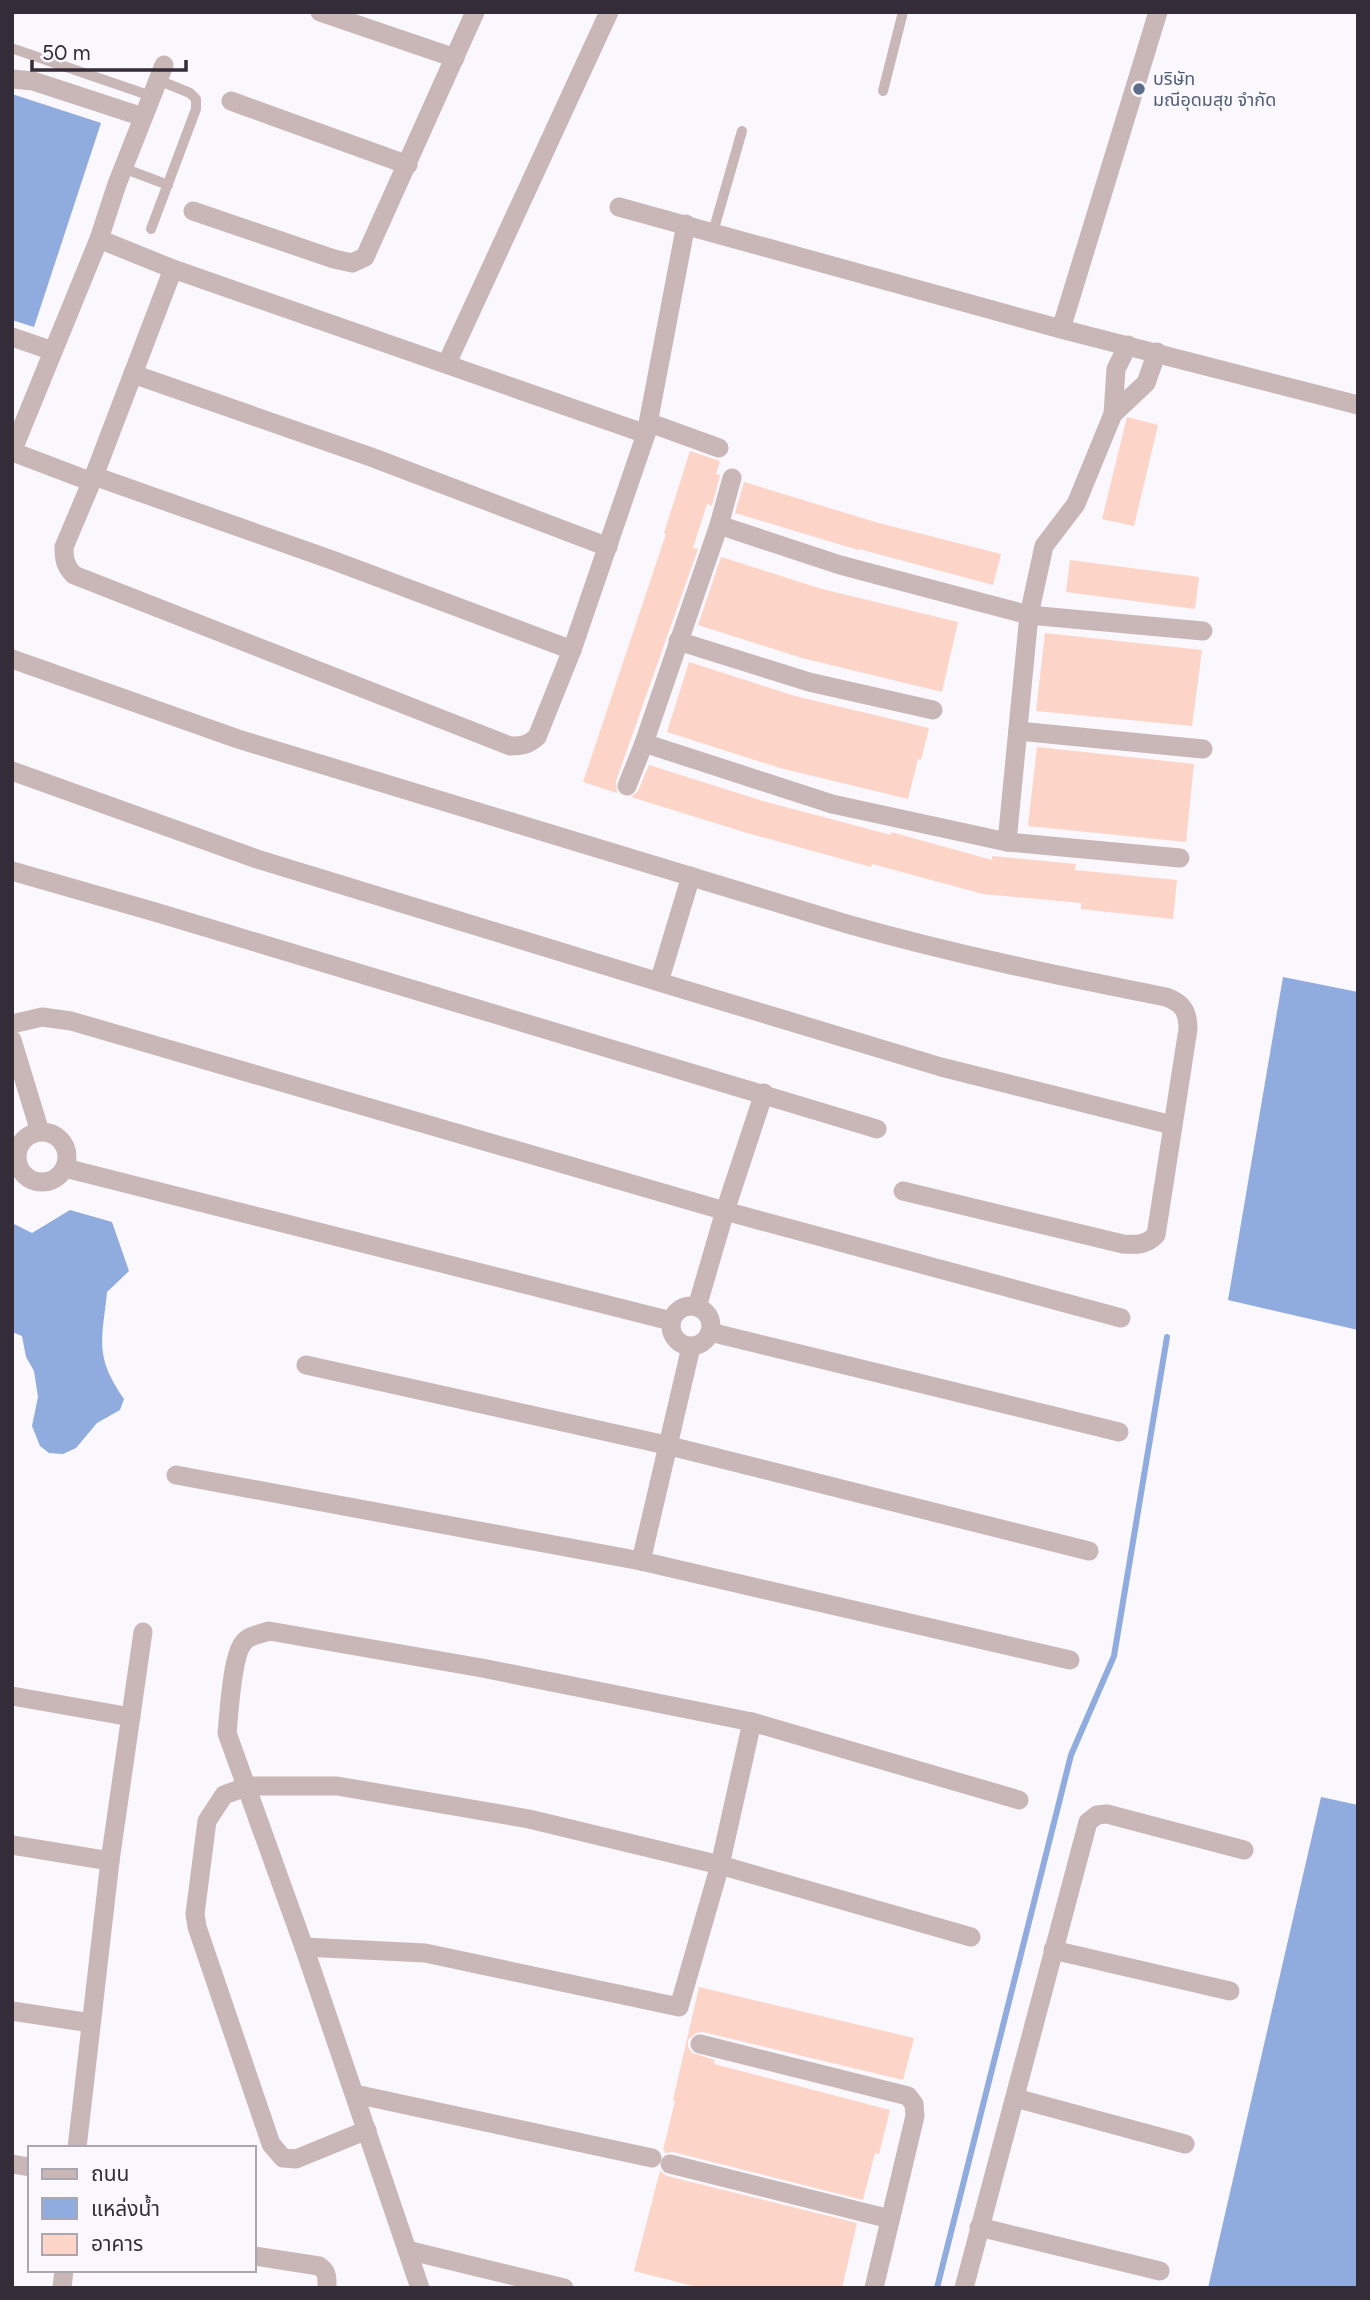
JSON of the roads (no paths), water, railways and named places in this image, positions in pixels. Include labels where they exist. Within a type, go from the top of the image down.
[{"type":"street","points":[[320,12],[455,58]]},
{"type":"street","points":[[193,211],[352,263],[365,257],[475,12]]},
{"type":"street","points":[[447,363],[609,12]]},
{"type":"street","points":[[1060,329],[1158,12]]},
{"type":"street","points":[[12,79],[33,81],[143,117]]},
{"type":"street","points":[[158,80],[123,168],[99,239],[12,452],[332,559],[572,650]]},
{"type":"street","points":[[232,102],[408,165]]},
{"type":"street","points":[[619,207],[1060,329],[1358,405]]},
{"type":"street","points":[[173,269],[93,479],[64,547],[64,559],[68,569],[74,575],[510,746],[530,744],[537,737],[572,650],[648,429],[686,224]]},
{"type":"street","points":[[99,239],[173,269],[409,352],[648,429],[719,448]]},
{"type":"street","points":[[12,337],[53,351]]},
{"type":"street","points":[[1007,842],[1029,615],[1044,546],[1076,504],[1113,414],[1116,369],[1128,345]]},
{"type":"street","points":[[1113,414],[1146,383],[1157,352]]},
{"type":"street","points":[[133,374],[371,457],[608,547]]},
{"type":"street","points":[[627,786],[719,525],[732,478]]},
{"type":"street","points":[[719,525],[840,565],[1029,615],[1203,631]]},
{"type":"street","points":[[678,641],[809,682],[933,710]]},
{"type":"street","points":[[12,659],[238,739],[847,924],[942,951],[1166,997],[1177,1001],[1184,1008],[1188,1029],[1156,1235],[1149,1242],[1138,1245],[1122,1244],[903,1191]]},
{"type":"street","points":[[1018,731],[1203,749]]},
{"type":"street","points":[[644,743],[832,804],[1007,842],[1180,859]]},
{"type":"street","points":[[12,771],[257,859],[659,982],[941,1068],[1172,1125]]},
{"type":"street","points":[[12,872],[764,1093],[877,1129]]},
{"type":"street","points":[[659,982],[691,876]]},
{"type":"street","points":[[12,1024],[42,1017],[71,1021],[725,1211],[1121,1318]]},
{"type":"street","points":[[12,1040],[40,1132]]},
{"type":"street","points":[[696,1307],[764,1093]]},
{"type":"street","points":[[40,1132],[57,1136],[67,1151],[65,1168],[53,1181],[35,1182],[15,1166],[18,1147],[31,1134],[40,1132]]},
{"type":"street","points":[[65,1168],[671,1321]]},
{"type":"street","points":[[686,1307],[696,1307],[706,1312],[711,1322],[710,1332],[703,1343],[691,1347],[679,1343],[671,1333],[671,1321],[676,1312],[686,1307]]},
{"type":"street","points":[[710,1332],[1119,1432]]},
{"type":"street","points":[[641,1561],[691,1347]]},
{"type":"street","points":[[306,1364],[666,1445],[1089,1551]]},
{"type":"street","points":[[176,1475],[641,1561],[1070,1660]]},
{"type":"street","points":[[420,2288],[228,1733],[229,1707],[239,1648],[246,1639],[268,1631],[482,1668],[752,1722],[1019,1800]]},
{"type":"street","points":[[77,2146],[110,1861],[143,1632]]},
{"type":"street","points":[[12,1696],[131,1717]]},
{"type":"street","points":[[304,1947],[425,1954],[679,2007],[720,1865],[752,1722]]},
{"type":"street","points":[[367,2130],[296,2159],[283,2158],[271,2144],[197,1927],[195,1914],[207,1821],[224,1795],[248,1787],[337,1786],[529,1819],[720,1865],[971,1937]]},
{"type":"street","points":[[964,2288],[1088,1822],[1097,1815],[1107,1814],[1244,1850]]},
{"type":"street","points":[[12,1845],[110,1861]]},
{"type":"street","points":[[1053,1950],[1230,1991]]},
{"type":"street","points":[[12,2011],[91,2023]]},
{"type":"street","points":[[700,2044],[908,2096],[914,2104],[915,2116],[874,2288]]},
{"type":"street","points":[[355,2094],[661,2161],[890,2219]]},
{"type":"street","points":[[1015,2098],[1185,2144]]},
{"type":"street","points":[[979,2227],[1160,2271]]},
{"type":"street","points":[[407,2250],[564,2288]]},
{"type":"street","points":[[256,2256],[318,2266],[327,2276],[327,2288]]},
{"type":"lane","points":[[883,91],[903,12]]},
{"type":"lane","points":[[14,49],[158,80],[190,93],[196,99],[197,109],[151,229]]},
{"type":"lane","points":[[713,232],[742,131]]},
{"type":"lane","points":[[123,168],[168,185]]},
{"type":"water","points":[[12,94],[101,123],[34,327],[12,320]]},
{"type":"water","points":[[1283,977],[1358,992],[1358,1330],[1228,1300]]},
{"type":"water","points":[[70,1210],[112,1222],[129,1271],[107,1292],[102,1336],[108,1371],[124,1399],[120,1410],[97,1423],[76,1448],[63,1454],[49,1453],[40,1446],[32,1426],[38,1397],[34,1371],[26,1357],[22,1336],[12,1332],[12,1223],[32,1233]]},
{"type":"water","points":[[1321,1797],[1358,1805],[1358,2288],[1208,2288]]},
{"type":"waterway","points":[[937,2288],[1071,1755],[1114,1656],[1167,1337]]},
{"type":"place","name":"บริษัท มณีอุดมสุข จำกัด","points":[[1139,89]]}]
